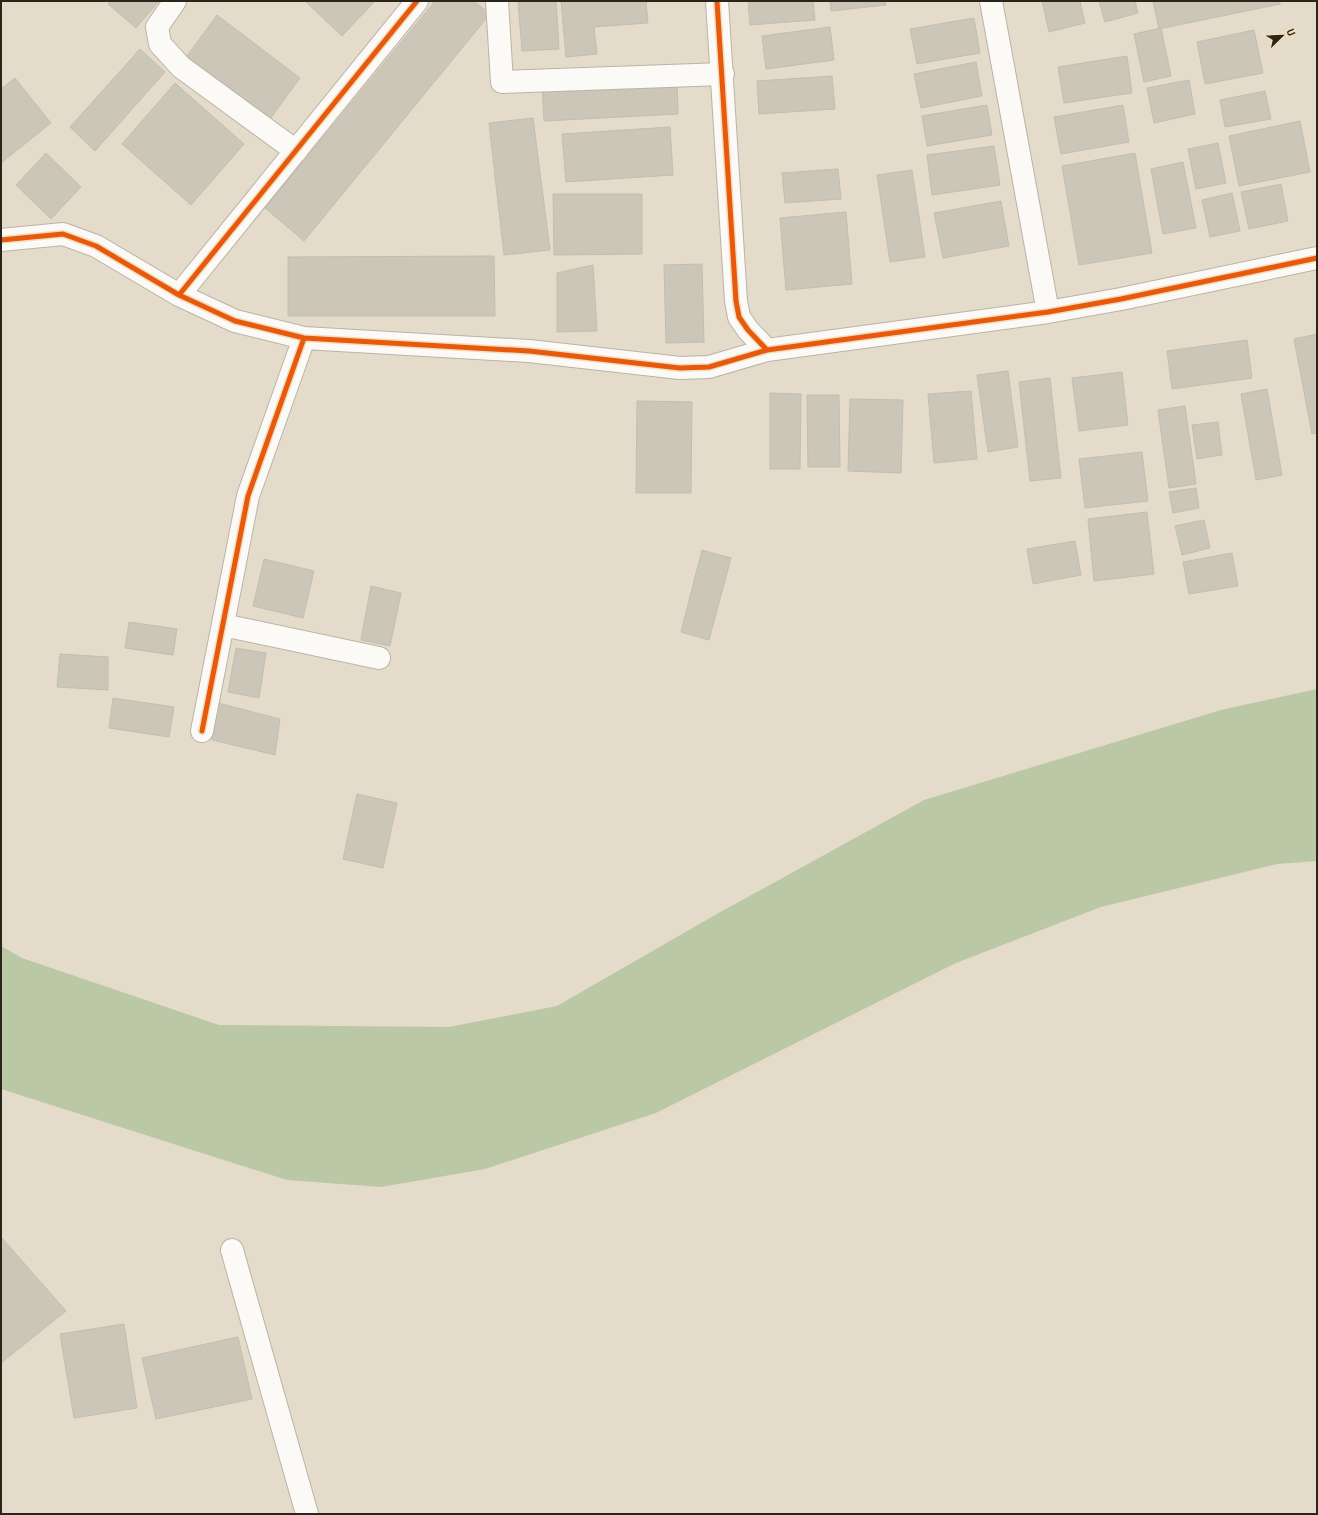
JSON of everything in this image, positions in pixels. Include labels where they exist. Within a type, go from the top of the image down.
[{"type":"street","points":[[175,1],[157,27],[160,44],[181,67],[296,151]]},
{"type":"street","points":[[179,295],[417,1]]},
{"type":"street","points":[[497,1],[502,82],[723,74]]},
{"type":"street","points":[[718,1],[736,301],[739,317],[748,330],[767,350]]},
{"type":"street","points":[[991,1],[1048,312]]},
{"type":"street","points":[[1,240],[63,234],[96,246],[179,295],[235,321],[304,338],[529,351],[680,368],[709,368],[767,350],[1048,312],[1121,299],[1317,258]]},
{"type":"street","points":[[202,731],[248,496],[304,338]]},
{"type":"street","points":[[223,625],[379,658]]},
{"type":"street","points":[[232,1250],[307,1514]]},
{"type":"shaded area","points":[[1317,689],[1317,861],[1277,864],[1101,907],[956,963],[656,1113],[485,1169],[381,1187],[287,1180],[1,1089],[1,946],[22,958],[219,1025],[449,1027],[557,1006],[715,915],[924,800],[1221,710]]},
{"type":"building","points":[[111,1],[159,1],[136,28],[108,4]]},
{"type":"building","points":[[305,1],[375,1],[342,36]]},
{"type":"building","points":[[435,1],[474,1],[490,14],[304,241],[265,208]]},
{"type":"building","points":[[518,1],[556,1],[559,49],[522,51]]},
{"type":"building","points":[[561,1],[646,1],[648,23],[594,27],[597,54],[566,57]]},
{"type":"building","points":[[748,1],[813,1],[815,20],[750,25]]},
{"type":"building","points":[[830,1],[885,1],[886,5],[831,11]]},
{"type":"building","points":[[1042,1],[1080,1],[1085,23],[1049,32]]},
{"type":"building","points":[[1099,1],[1135,1],[1138,13],[1105,22]]},
{"type":"building","points":[[1153,1],[1280,1],[1280,4],[1159,29]]},
{"type":"building","points":[[217,15],[300,78],[270,119],[187,56]]},
{"type":"building","points":[[974,18],[980,53],[917,64],[910,29]]},
{"type":"building","points":[[830,27],[834,60],[766,69],[762,36]]},
{"type":"building","points":[[1161,28],[1171,76],[1144,82],[1134,34]]},
{"type":"building","points":[[1254,30],[1263,73],[1205,84],[1197,42]]},
{"type":"building","points":[[140,49],[165,72],[95,151],[70,127]]},
{"type":"building","points":[[1127,56],[1132,93],[1064,103],[1058,67]]},
{"type":"building","points":[[976,62],[982,96],[921,108],[914,74]]},
{"type":"building","points":[[832,76],[835,109],[759,114],[757,81]]},
{"type":"building","points":[[677,77],[678,114],[544,121],[542,84]]},
{"type":"building","points":[[15,78],[51,123],[1,163],[1,89]]},
{"type":"building","points":[[1189,80],[1195,114],[1154,123],[1147,88]]},
{"type":"building","points":[[175,83],[244,144],[191,205],[122,144]]},
{"type":"building","points":[[1265,91],[1271,119],[1225,127],[1220,100]]},
{"type":"building","points":[[987,105],[992,135],[927,146],[922,116]]},
{"type":"building","points":[[1123,105],[1129,142],[1061,154],[1054,117]]},
{"type":"building","points":[[533,118],[550,250],[504,255],[489,123]]},
{"type":"building","points":[[1300,121],[1310,172],[1239,186],[1229,136]]},
{"type":"building","points":[[670,127],[673,175],[566,182],[562,134]]},
{"type":"building","points":[[1218,143],[1226,183],[1196,189],[1188,149]]},
{"type":"building","points":[[994,146],[1000,185],[932,195],[927,155]]},
{"type":"building","points":[[46,153],[81,187],[51,219],[16,185]]},
{"type":"building","points":[[1135,153],[1152,253],[1079,265],[1062,166]]},
{"type":"building","points":[[1183,162],[1196,228],[1163,234],[1151,169]]},
{"type":"building","points":[[838,169],[841,199],[785,203],[782,173]]},
{"type":"building","points":[[912,170],[925,257],[890,262],[877,175]]},
{"type":"building","points":[[1281,184],[1288,221],[1249,229],[1241,192]]},
{"type":"building","points":[[1232,193],[1240,231],[1210,237],[1202,200]]},
{"type":"building","points":[[553,194],[642,194],[642,254],[554,255]]},
{"type":"building","points":[[1001,201],[1009,246],[943,258],[934,213]]},
{"type":"building","points":[[846,212],[852,284],[786,290],[780,218]]},
{"type":"building","points":[[494,256],[495,316],[288,316],[288,257]]},
{"type":"building","points":[[702,264],[704,342],[666,343],[664,265]]},
{"type":"building","points":[[593,265],[597,331],[557,332],[557,273]]},
{"type":"building","points":[[1317,334],[1317,433],[1312,434],[1294,339]]},
{"type":"building","points":[[1247,340],[1252,378],[1172,389],[1167,351]]},
{"type":"building","points":[[1008,371],[1018,447],[988,452],[977,375]]},
{"type":"building","points":[[1122,372],[1128,425],[1079,431],[1072,378]]},
{"type":"building","points":[[1050,378],[1061,478],[1030,481],[1019,382]]},
{"type":"building","points":[[1267,389],[1282,475],[1256,480],[1241,394]]},
{"type":"building","points":[[971,391],[977,459],[934,463],[928,394]]},
{"type":"building","points":[[770,393],[801,394],[800,469],[770,469]]},
{"type":"building","points":[[807,395],[839,395],[840,467],[808,467]]},
{"type":"building","points":[[850,399],[903,400],[901,473],[848,471]]},
{"type":"building","points":[[637,401],[692,402],[691,493],[636,493]]},
{"type":"building","points":[[1185,406],[1196,484],[1169,488],[1158,410]]},
{"type":"building","points":[[1218,422],[1222,455],[1197,459],[1192,425]]},
{"type":"building","points":[[1142,452],[1148,501],[1085,508],[1079,459]]},
{"type":"building","points":[[1196,488],[1199,508],[1173,513],[1169,492]]},
{"type":"building","points":[[1147,512],[1154,574],[1094,581],[1088,519]]},
{"type":"building","points":[[1204,520],[1210,548],[1182,555],[1175,526]]},
{"type":"building","points":[[1075,541],[1081,575],[1033,584],[1027,549]]},
{"type":"building","points":[[702,550],[731,558],[709,640],[681,632]]},
{"type":"building","points":[[1232,553],[1238,586],[1189,594],[1183,562]]},
{"type":"building","points":[[264,559],[314,571],[303,618],[253,606]]},
{"type":"building","points":[[371,586],[401,593],[390,646],[361,640]]},
{"type":"building","points":[[129,622],[177,629],[173,655],[125,648]]},
{"type":"building","points":[[236,648],[266,653],[259,698],[228,692]]},
{"type":"building","points":[[60,654],[108,657],[108,690],[57,687]]},
{"type":"building","points":[[113,698],[174,707],[169,737],[109,728]]},
{"type":"building","points":[[218,703],[280,719],[275,755],[212,740]]},
{"type":"building","points":[[357,794],[397,803],[383,868],[343,859]]},
{"type":"building","points":[[1,1237],[66,1311],[1,1363]]},
{"type":"building","points":[[124,1324],[137,1408],[74,1418],[60,1334]]},
{"type":"building","points":[[238,1337],[252,1399],[156,1419],[142,1358]]},
{"type":"cycle path","points":[[179,295],[417,1]]},
{"type":"cycle path","points":[[717,1],[736,301],[739,317],[748,330],[767,350],[1048,312],[1121,299],[1317,258]]},
{"type":"cycle path","points":[[1,240],[63,234],[96,246],[179,295],[235,321],[304,338],[529,351],[680,368],[709,367],[767,350]]},
{"type":"cycle path","points":[[202,731],[248,496],[304,338]]}]
